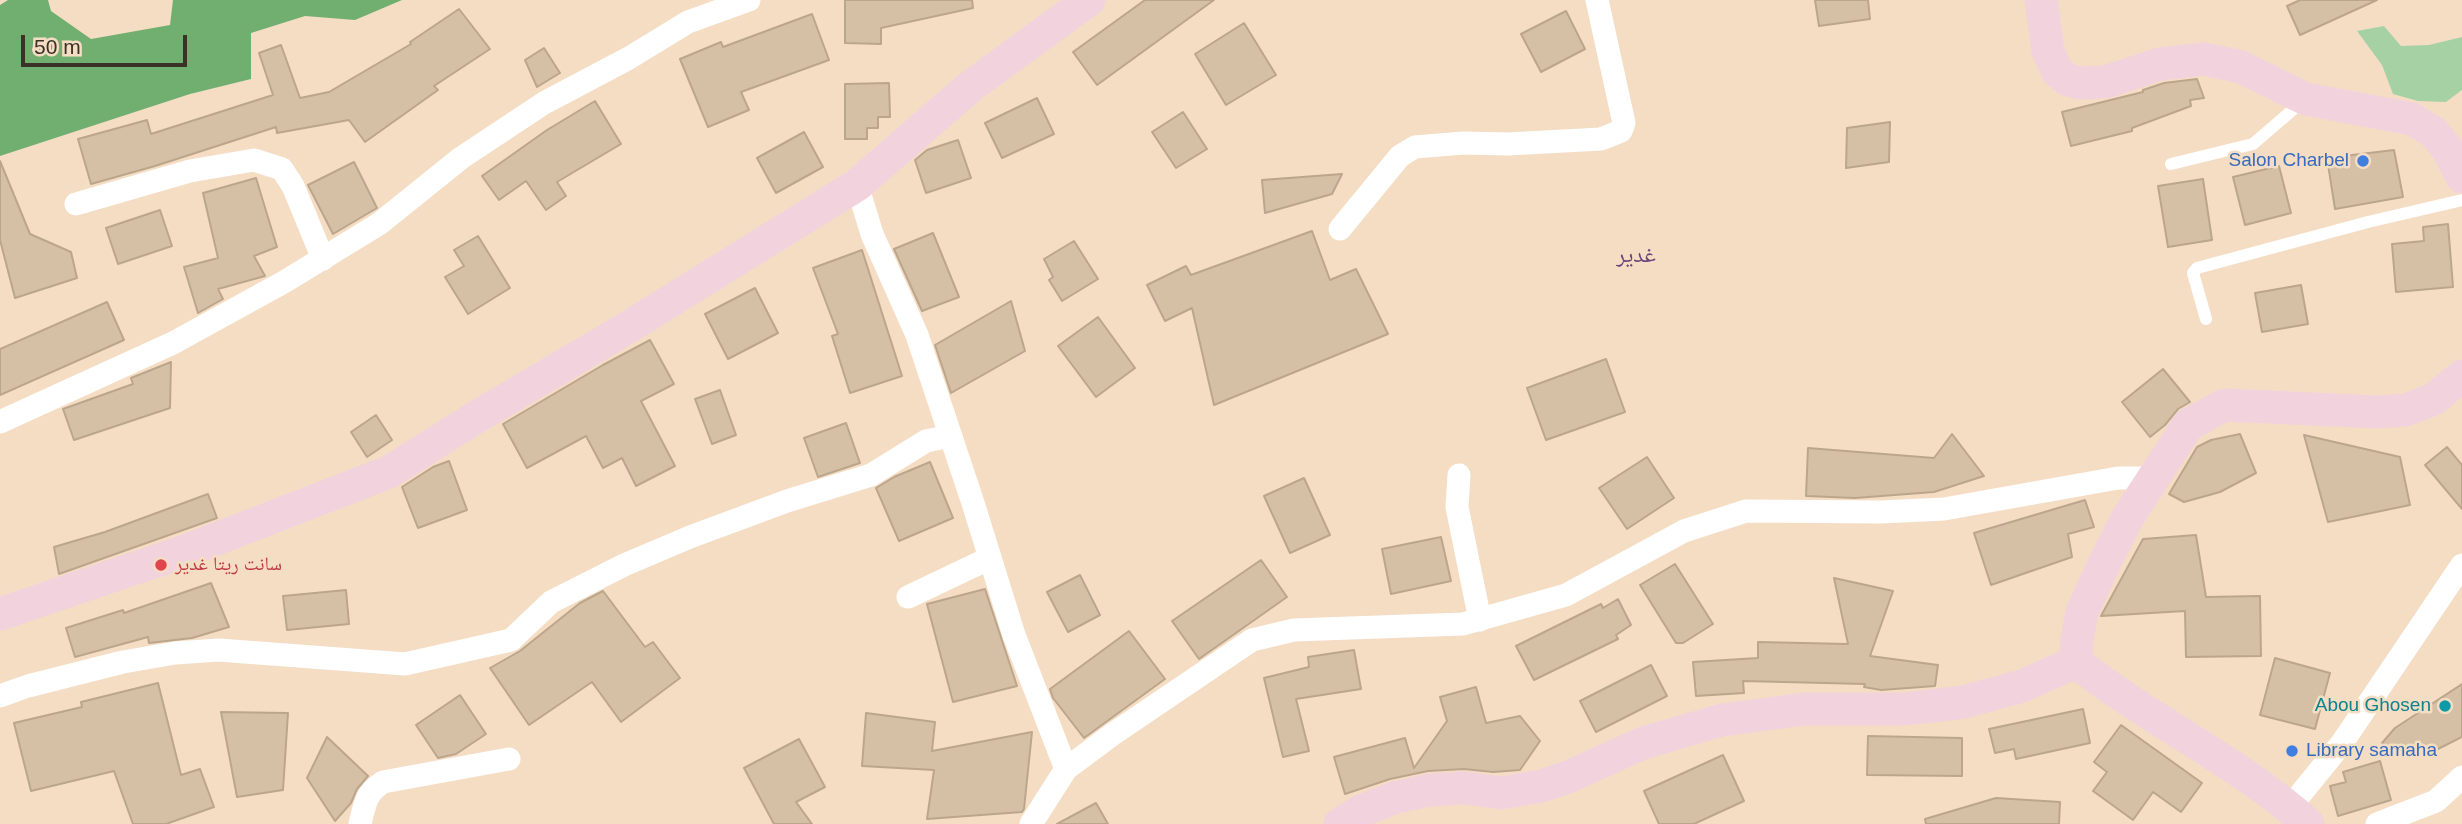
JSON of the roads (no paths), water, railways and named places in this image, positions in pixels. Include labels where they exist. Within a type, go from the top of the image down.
[{"type":"street","points":[[0,422],[173,343],[323,259],[379,224],[461,158],[544,103],[629,58],[688,22],[749,0]]},
{"type":"street","points":[[0,614],[203,544],[389,472],[857,186],[971,86],[1089,0]]},
{"type":"street","points":[[1340,229],[1400,156],[1415,147],[1601,139],[1621,131],[1625,123],[1597,0]]},
{"type":"street","points":[[2040,0],[2048,51],[2057,71],[2068,80],[2080,83],[2105,82],[2160,64],[2204,59],[2241,67],[2305,99],[2413,119],[2433,132],[2455,138],[2462,177]]},
{"type":"street","points":[[76,204],[190,171],[254,160],[282,169],[293,186],[323,259]]},
{"type":"street","points":[[857,186],[872,234],[916,335],[1018,648],[1066,769]]},
{"type":"street","points":[[2076,662],[2082,612],[2128,517],[2188,425],[2224,405],[2378,412],[2406,410],[2434,399],[2462,376]]},
{"type":"street","points":[[0,696],[28,686],[123,662],[175,653],[219,650],[405,664],[512,640],[551,602],[624,565],[787,501],[871,475],[926,441],[950,436]]},
{"type":"street","points":[[1459,475],[1457,507],[1480,620]]},
{"type":"street","points":[[1031,824],[1066,769],[1252,640],[1294,631],[1463,624],[1480,620],[1566,595],[1684,531],[1746,511],[1881,512],[1944,509],[2118,478],[2153,478]]},
{"type":"street","points":[[908,597],[990,558]]},
{"type":"street","points":[[2076,662],[2111,690],[2239,772],[2299,816],[2342,743],[2462,565]]},
{"type":"street","points":[[1340,824],[1360,811],[1394,797],[1429,790],[1465,788],[1501,793],[1541,786],[1568,777],[1643,743],[1722,720],[1804,709],[1905,709],[1964,702],[2022,686],[2076,662]]},
{"type":"street","points":[[360,824],[366,799],[372,789],[383,782],[509,759]]},
{"type":"street","points":[[2377,824],[2436,801],[2462,777]]},
{"type":"lane","points":[[2171,164],[2253,144],[2305,99]]},
{"type":"lane","points":[[2206,319],[2193,273],[2197,268],[2462,200]]},
{"type":"place","name":"Salon Charbel","points":[[2363,161]]},
{"type":"place","name":"سانت ريتا غدير","points":[[161,565]]},
{"type":"place","name":"Abou Ghosen","points":[[2445,706]]},
{"type":"place","name":"Library samaha","points":[[2292,751]]},
{"type":"district","name":"غدير","points":[[1636,256]]}]
